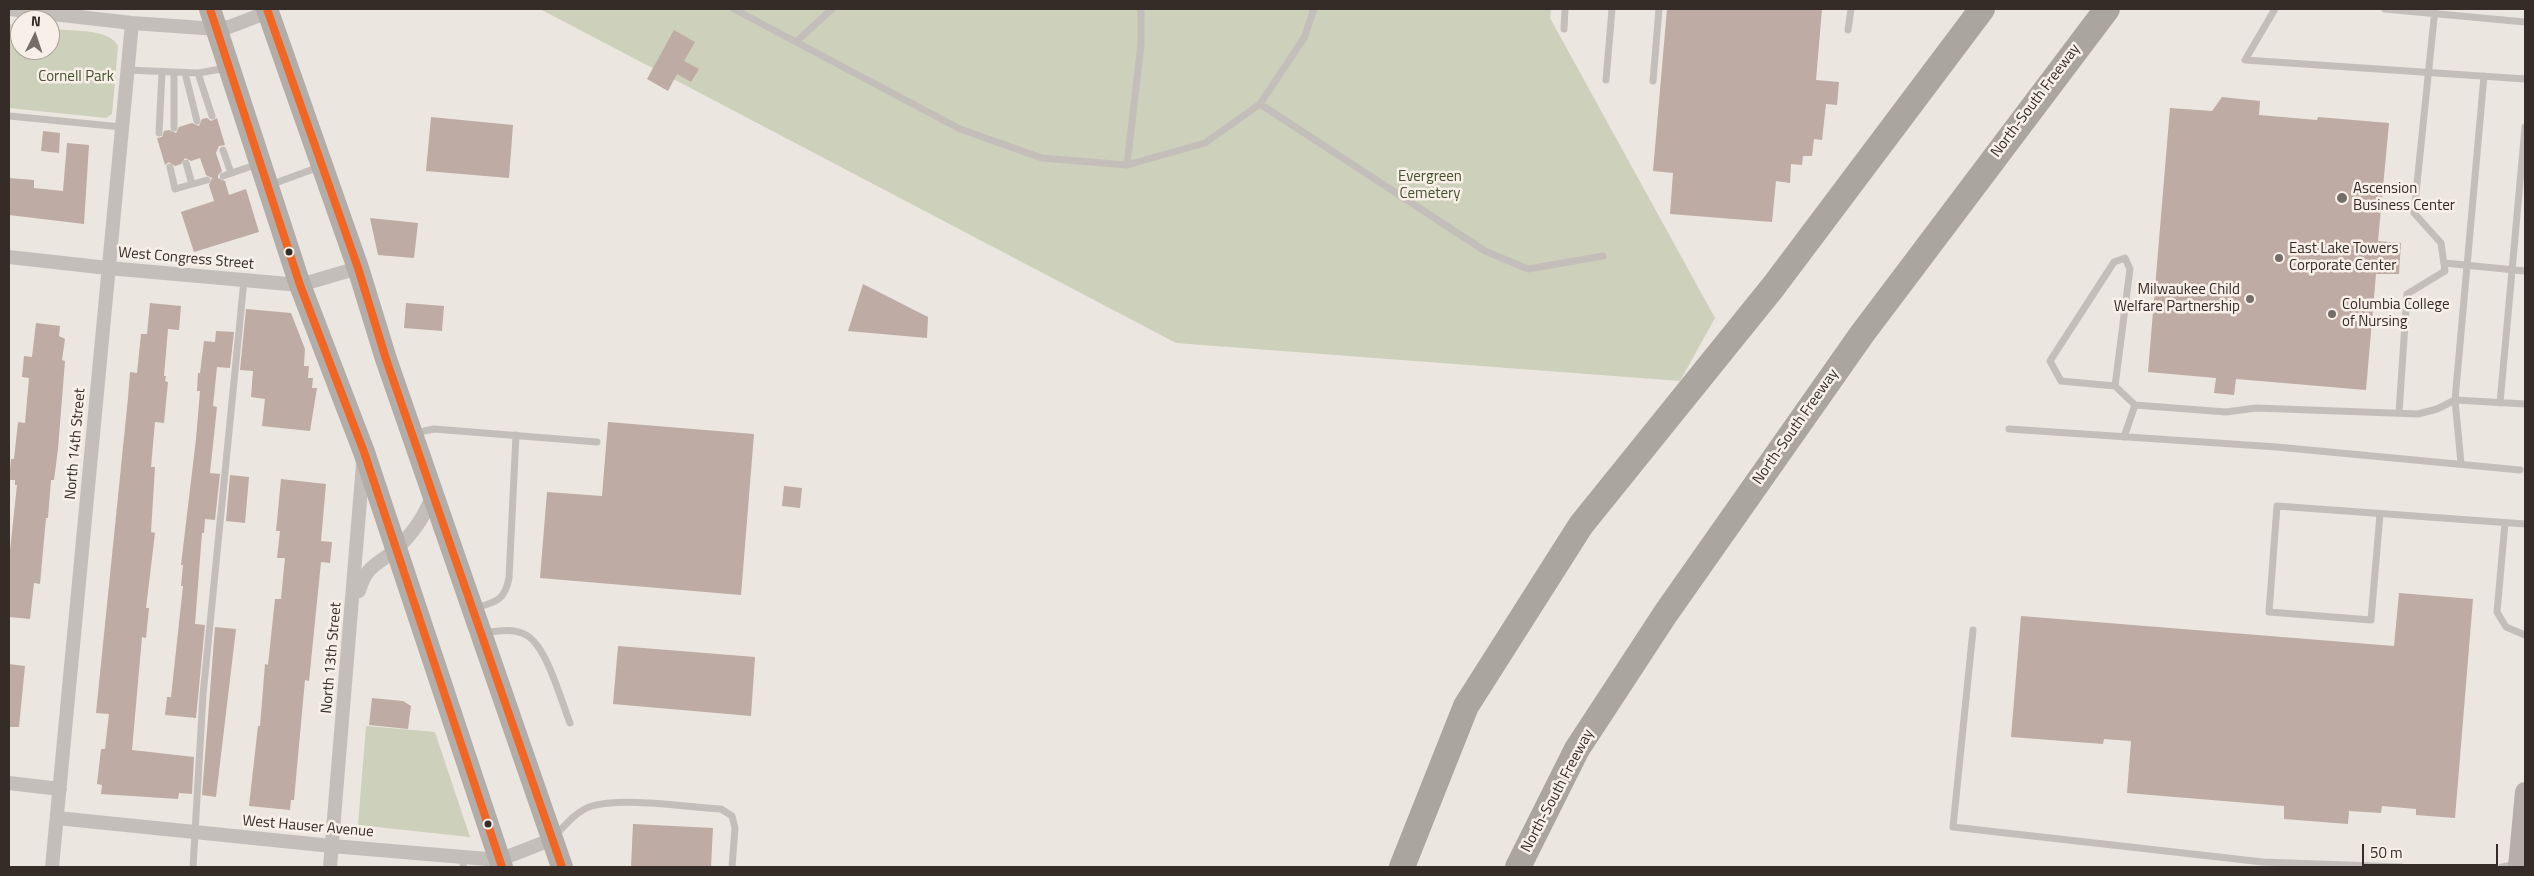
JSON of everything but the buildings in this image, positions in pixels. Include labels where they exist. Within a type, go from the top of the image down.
[{"type":"highway","points":[[1402,867],[1466,706],[1581,525],[1773,287],[1982,9]]},
{"type":"highway","name":"North-South Freeway","points":[[1518,867],[1577,749],[1666,613],[1862,334],[2107,9]]},
{"type":"main road","points":[[267,11],[358,268],[386,359],[562,867]]},
{"type":"main road","points":[[214,19],[300,285],[364,452],[501,863]]},
{"type":"main road","points":[[2516,865],[2525,792]]},
{"type":"street","points":[[9,9],[132,23],[214,19],[230,27],[267,11]]},
{"type":"street","name":"North 14th Street","points":[[52,867],[132,23]]},
{"type":"street","name":"West Congress Street","points":[[9,257],[300,285],[358,268]]},
{"type":"street","name":"North 13th Street","points":[[330,867],[364,452]]},
{"type":"street","points":[[352,611],[363,576],[369,569],[396,549],[422,521],[433,494]]},
{"type":"street","points":[[9,784],[60,789]]},
{"type":"street","name":"West Hauser Avenue","points":[[57,818],[332,846],[463,862],[501,863],[553,839]]},
{"type":"lane","points":[[734,9],[960,129],[1042,158],[1127,164],[1205,144],[1260,104],[1304,38],[1314,9]]},
{"type":"lane","points":[[796,42],[832,9]]},
{"type":"lane","points":[[1127,164],[1141,44],[1141,9]]},
{"type":"lane","points":[[1564,29],[1566,9]]},
{"type":"lane","points":[[1606,80],[1612,9]]},
{"type":"lane","points":[[1653,81],[1658,9]]},
{"type":"lane","points":[[1848,30],[1851,9]]},
{"type":"lane","points":[[2276,9],[2245,60],[2525,79]]},
{"type":"lane","points":[[2385,9],[2435,11],[2525,22]]},
{"type":"lane","points":[[2399,413],[2407,294],[2445,271],[2441,243],[2414,213],[2435,11]]},
{"type":"lane","points":[[128,70],[198,73],[229,67]]},
{"type":"lane","points":[[159,133],[162,72]]},
{"type":"lane","points":[[174,73],[174,128]]},
{"type":"lane","points":[[185,73],[197,121]]},
{"type":"lane","points":[[198,73],[212,116]]},
{"type":"lane","points":[[2461,464],[2455,400],[2484,76]]},
{"type":"lane","points":[[1260,104],[1485,251],[1528,269],[1603,256]]},
{"type":"lane","points":[[9,116],[122,128]]},
{"type":"lane","points":[[2500,402],[2525,127]]},
{"type":"lane","points":[[224,150],[231,173]]},
{"type":"lane","points":[[186,163],[192,184]]},
{"type":"lane","points":[[223,176],[260,163]]},
{"type":"lane","points":[[268,186],[322,166]]},
{"type":"lane","points":[[170,167],[176,189],[207,180]]},
{"type":"lane","points":[[2115,386],[2130,270],[2125,258],[2114,262],[2050,361],[2061,381],[2115,386],[2135,405],[2226,412],[2256,408],[2418,414],[2437,409],[2455,400],[2525,404]]},
{"type":"lane","points":[[2444,263],[2525,271]]},
{"type":"lane","points":[[193,867],[203,695],[244,280]]},
{"type":"lane","points":[[2124,437],[2135,405]]},
{"type":"lane","points":[[412,434],[434,429],[597,442]]},
{"type":"lane","points":[[2009,429],[2277,447],[2520,470]]},
{"type":"lane","points":[[473,609],[494,602],[506,592],[509,578],[516,435]]},
{"type":"lane","points":[[2380,514],[2371,620],[2269,612],[2277,506],[2525,524]]},
{"type":"lane","points":[[2505,523],[2497,612],[2506,627],[2525,635]]},
{"type":"lane","points":[[481,633],[504,630],[526,635],[541,650],[570,723]]},
{"type":"lane","points":[[1973,630],[1953,827],[2263,862],[2402,867]]},
{"type":"lane","points":[[553,839],[569,820],[591,806],[617,802],[721,810],[732,816],[735,828],[732,867]]},
{"type":"green space","name":"Evergreen Cemetery","points":[[540,9],[1551,9],[1550,18],[1715,318],[1680,381],[1176,343]]},
{"type":"green space","name":"Cornell Park","points":[[9,24],[10,60],[60,60],[60,30],[98,33],[114,40],[118,46],[112,114],[106,118],[9,108]]},
{"type":"green space","points":[[366,726],[435,732],[470,837],[358,825]]},
{"type":"transit line","points":[[210,9],[300,285],[364,452],[502,867]]},
{"type":"transit line","points":[[267,9],[358,268],[386,359],[562,867]]},
{"type":"place","name":"Ascension Business Center","points":[[2342,198]]},
{"type":"place","name":"East Lake Towers Corporate Center","points":[[2279,258]]},
{"type":"place","name":"Milwaukee Child Welfare Partnership","points":[[2250,299]]},
{"type":"place","name":"Columbia College of Nursing","points":[[2332,314]]}]
